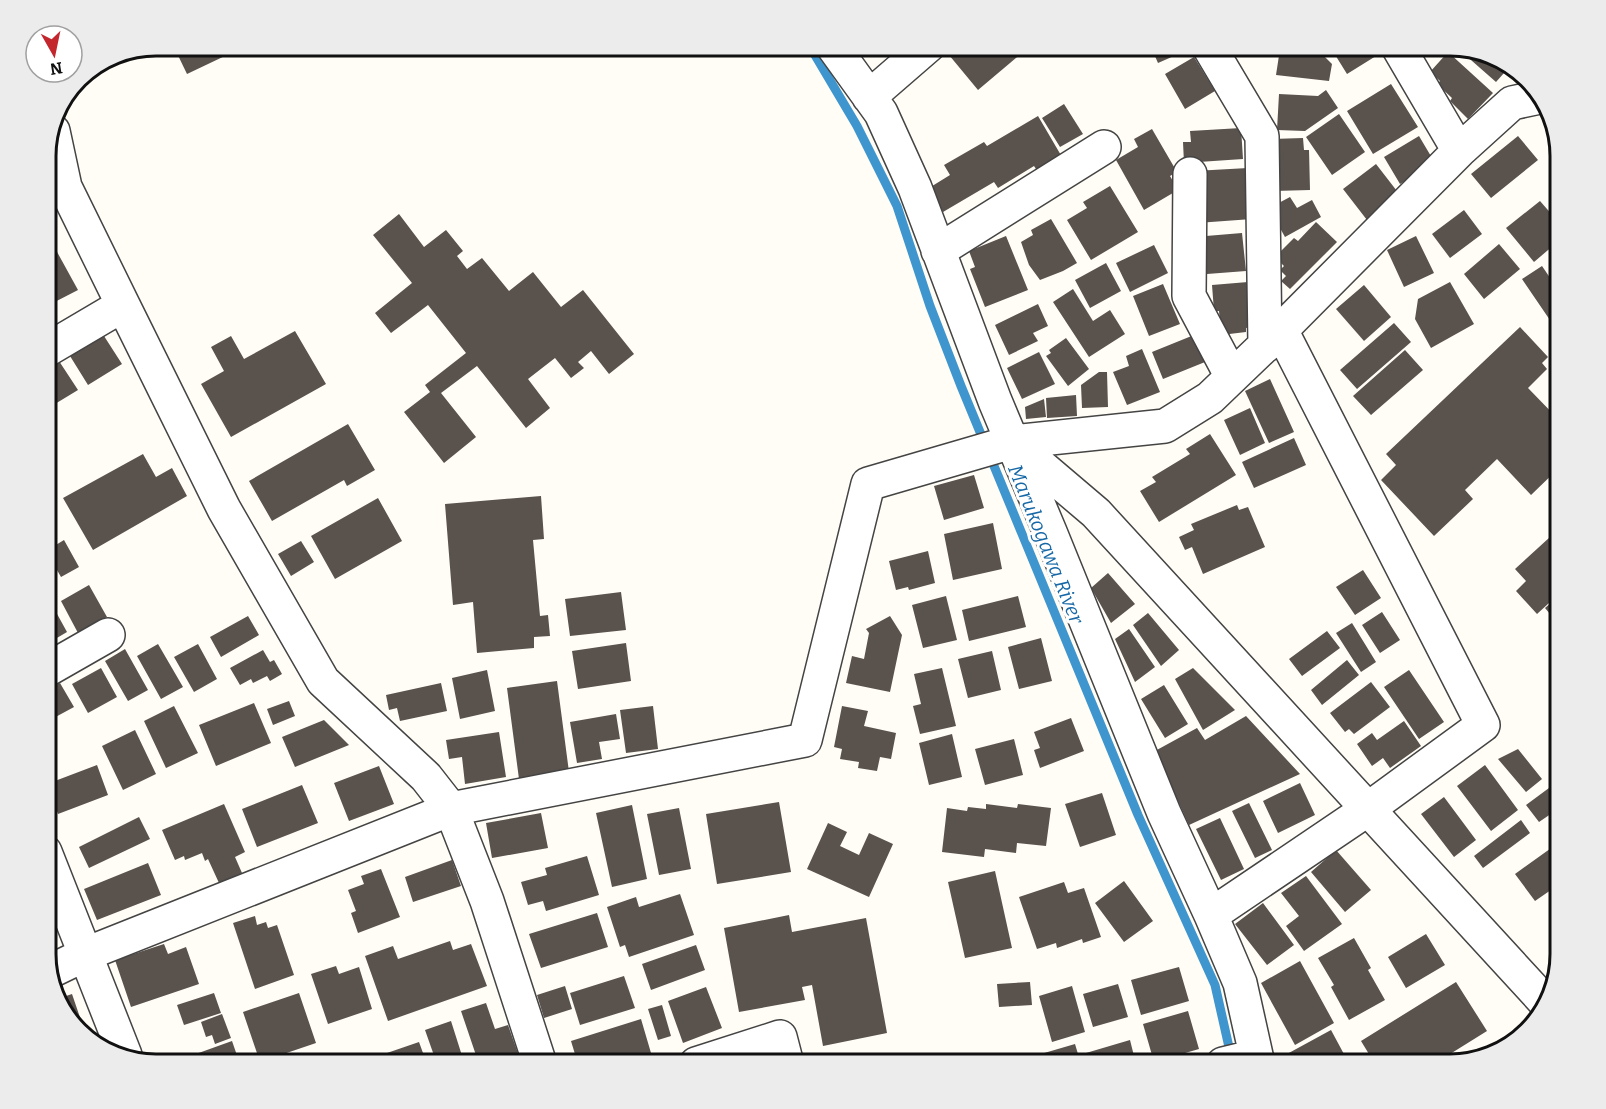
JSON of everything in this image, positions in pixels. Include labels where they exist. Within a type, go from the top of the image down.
[{"type":"street","points":[[840,56],[880,113],[915,188],[1012,442],[1164,813],[1240,983],[1246,1054]]},
{"type":"street","points":[[868,97],[916,56]]},
{"type":"street","points":[[1211,915],[1368,809],[1483,725],[1273,338],[1262,136],[1214,56]]},
{"type":"street","points":[[1403,56],[1459,151]]},
{"type":"street","points":[[57,968],[86,954],[451,809],[805,740],[868,484],[1012,442],[1165,426],[1210,398],[1459,151],[1512,103],[1535,102]]},
{"type":"street","points":[[938,251],[1104,147]]},
{"type":"street","points":[[1190,174],[1189,296],[1232,377]]},
{"type":"street","points":[[56,195],[123,305],[224,509],[323,681],[426,777],[451,809],[487,901],[537,1054]]},
{"type":"street","points":[[56,345],[123,305]]},
{"type":"street","points":[[1012,442],[1096,513],[1540,997]]},
{"type":"street","points":[[56,665],[108,635]]},
{"type":"street","points":[[56,879],[122,1048]]},
{"type":"street","points":[[726,1054],[780,1036],[784,1054]]},
{"type":"building","points":[[178,56],[225,56],[187,74]]},
{"type":"building","points":[[950,56],[1018,56],[978,90]]},
{"type":"building","points":[[1155,56],[1174,56],[1158,63]]},
{"type":"building","points":[[1279,56],[1324,56],[1332,64],[1329,81],[1276,75]]},
{"type":"building","points":[[1336,56],[1376,56],[1347,74]]},
{"type":"building","points":[[1444,56],[1452,56],[1493,93],[1468,119],[1450,101],[1452,98],[1437,84],[1440,81],[1430,72]]},
{"type":"building","points":[[1194,57],[1215,91],[1185,109],[1165,74]]},
{"type":"building","points":[[1467,57],[1483,61],[1505,72],[1496,82]]},
{"type":"building","points":[[1391,84],[1418,127],[1373,154],[1347,111]]},
{"type":"building","points":[[1326,90],[1338,108],[1305,131],[1277,130],[1279,94],[1318,96]]},
{"type":"building","points":[[1064,104],[1083,134],[1060,147],[1042,118]]},
{"type":"building","points":[[1339,114],[1365,152],[1332,175],[1306,137]]},
{"type":"building","points":[[1038,116],[1062,157],[1038,172],[1034,166],[998,188],[994,182],[943,212],[929,188],[950,175],[944,165],[984,142],[987,146]]},
{"type":"building","points":[[1241,128],[1243,159],[1184,163],[1183,142],[1191,142],[1190,131]]},
{"type":"building","points":[[1152,129],[1177,172],[1170,176],[1178,190],[1144,210],[1116,160],[1138,147],[1134,139]]},
{"type":"building","points":[[1419,136],[1435,163],[1400,184],[1384,157]]},
{"type":"building","points":[[1518,136],[1538,160],[1491,198],[1471,174]]},
{"type":"building","points":[[1303,138],[1304,150],[1309,150],[1310,190],[1274,191],[1272,139]]},
{"type":"building","points":[[1376,164],[1400,195],[1367,220],[1343,189]]},
{"type":"building","points":[[1248,168],[1252,219],[1197,223],[1194,171]]},
{"type":"building","points":[[1110,186],[1138,232],[1091,260],[1067,220],[1087,208],[1083,202]]},
{"type":"building","points":[[1290,197],[1297,208],[1312,200],[1321,217],[1285,237],[1276,221],[1280,218],[1273,206]]},
{"type":"building","points":[[1540,201],[1550,212],[1550,248],[1534,262],[1506,228]]},
{"type":"building","points":[[1464,210],[1482,234],[1450,258],[1432,234]]},
{"type":"building","points":[[399,214],[424,247],[446,230],[463,251],[457,256],[467,269],[482,258],[509,291],[533,272],[561,307],[583,290],[634,354],[609,374],[591,351],[578,362],[584,368],[571,378],[555,358],[528,379],[550,408],[526,428],[477,366],[441,393],[476,437],[444,463],[404,412],[430,392],[425,385],[466,353],[428,305],[391,333],[375,313],[412,283],[373,235]]},
{"type":"building","points":[[1051,219],[1077,263],[1040,280],[1029,265],[1021,242],[1033,235],[1031,230]]},
{"type":"building","points":[[1316,222],[1337,242],[1290,289],[1281,281],[1286,276],[1280,270],[1284,266],[1275,257],[1294,238],[1298,241]]},
{"type":"building","points":[[1242,233],[1246,271],[1207,274],[1206,262],[1199,262],[1197,243],[1206,243],[1206,236]]},
{"type":"building","points":[[1006,236],[1028,290],[985,307],[970,269],[975,267],[969,251]]},
{"type":"building","points":[[1416,236],[1434,273],[1404,287],[1387,250]]},
{"type":"building","points":[[1499,244],[1520,269],[1484,299],[1464,274]]},
{"type":"building","points":[[1154,245],[1168,273],[1130,292],[1116,263]]},
{"type":"building","points":[[56,250],[78,290],[56,301]]},
{"type":"building","points":[[1106,263],[1121,291],[1090,308],[1075,280]]},
{"type":"building","points":[[1542,266],[1550,278],[1550,320],[1522,279]]},
{"type":"building","points":[[1248,282],[1252,327],[1246,328],[1246,332],[1221,335],[1219,311],[1214,311],[1212,285]]},
{"type":"building","points":[[1450,282],[1474,324],[1431,348],[1415,319],[1418,299]]},
{"type":"building","points":[[1163,284],[1180,324],[1149,336],[1133,296]]},
{"type":"building","points":[[1364,285],[1391,317],[1364,341],[1336,309]]},
{"type":"building","points":[[1073,289],[1093,321],[1110,310],[1125,334],[1089,357],[1053,302]]},
{"type":"building","points":[[1038,304],[1048,326],[1033,333],[1038,341],[1009,355],[995,325]]},
{"type":"building","points":[[1394,323],[1411,342],[1357,389],[1340,370]]},
{"type":"building","points":[[1520,327],[1548,357],[1542,363],[1547,369],[1528,388],[1550,411],[1550,477],[1531,495],[1497,459],[1465,490],[1473,499],[1434,536],[1381,480],[1396,465],[1386,454]]},
{"type":"building","points":[[295,331],[326,384],[231,437],[201,384],[224,371],[211,347],[231,336],[244,359]]},
{"type":"building","points":[[1194,335],[1205,362],[1163,379],[1152,352]]},
{"type":"building","points":[[104,336],[122,364],[88,385],[70,356]]},
{"type":"building","points":[[1066,338],[1089,369],[1068,386],[1046,356],[1051,353],[1049,350]]},
{"type":"building","points":[[1142,349],[1160,392],[1127,405],[1113,372],[1129,366],[1126,356]]},
{"type":"building","points":[[1405,350],[1423,370],[1371,415],[1353,396]]},
{"type":"building","points":[[1039,352],[1055,384],[1022,399],[1007,368]]},
{"type":"building","points":[[59,361],[78,390],[56,403],[56,363]]},
{"type":"building","points":[[1099,372],[1107,372],[1108,407],[1082,408],[1081,385]]},
{"type":"building","points":[[1270,379],[1294,432],[1269,443],[1245,391]]},
{"type":"building","points":[[1076,395],[1077,416],[1047,418],[1046,398]]},
{"type":"building","points":[[1044,399],[1046,417],[1026,419],[1025,407]]},
{"type":"building","points":[[1250,408],[1265,443],[1240,455],[1224,420]]},
{"type":"building","points":[[348,424],[375,470],[347,486],[344,480],[272,521],[249,481]]},
{"type":"building","points":[[1210,434],[1236,475],[1159,522],[1140,491],[1156,482],[1152,477],[1190,454],[1186,449]]},
{"type":"building","points":[[1294,438],[1306,465],[1254,488],[1242,462]]},
{"type":"building","points":[[143,454],[156,477],[172,468],[187,496],[93,550],[63,498]]},
{"type":"building","points":[[974,475],[984,508],[944,520],[934,486]]},
{"type":"building","points":[[541,496],[544,539],[533,540],[540,616],[548,615],[550,636],[534,637],[534,648],[477,653],[473,602],[453,605],[445,504]]},
{"type":"building","points":[[378,498],[402,541],[335,579],[311,536]]},
{"type":"building","points":[[1237,505],[1239,510],[1248,507],[1265,547],[1203,574],[1192,547],[1185,550],[1179,537],[1194,530],[1191,524]]},
{"type":"building","points":[[993,523],[1002,569],[953,580],[944,534]]},
{"type":"building","points":[[1550,537],[1550,602],[1537,614],[1516,591],[1526,581],[1515,569]]},
{"type":"building","points":[[64,540],[79,567],[61,577],[56,568],[56,545]]},
{"type":"building","points":[[301,541],[314,562],[291,576],[278,554]]},
{"type":"building","points":[[928,551],[935,583],[909,590],[908,587],[896,590],[889,561]]},
{"type":"building","points":[[1363,570],[1381,598],[1355,615],[1336,587]]},
{"type":"building","points":[[1108,573],[1135,604],[1111,623],[1091,588]]},
{"type":"building","points":[[89,585],[107,617],[78,633],[61,601]]},
{"type":"building","points":[[621,592],[626,630],[570,636],[565,599]]},
{"type":"building","points":[[946,596],[957,640],[923,648],[912,605]]},
{"type":"building","points":[[1018,596],[1026,627],[969,641],[962,610]]},
{"type":"building","points":[[1550,604],[1550,614],[1545,608]]},
{"type":"building","points":[[56,612],[67,632],[56,638]]},
{"type":"building","points":[[1382,612],[1400,640],[1380,653],[1362,625]]},
{"type":"building","points":[[1148,613],[1179,650],[1161,666],[1133,625]]},
{"type":"building","points":[[248,616],[259,635],[221,657],[210,637]]},
{"type":"building","points":[[890,616],[902,635],[890,692],[846,683],[852,656],[864,659],[869,633],[866,629]]},
{"type":"building","points":[[1352,623],[1376,662],[1361,672],[1336,633]]},
{"type":"building","points":[[1129,629],[1155,667],[1135,682],[1115,639]]},
{"type":"building","points":[[1327,631],[1340,648],[1302,676],[1289,659]]},
{"type":"building","points":[[1041,638],[1052,681],[1019,689],[1008,647]]},
{"type":"building","points":[[626,643],[631,681],[578,689],[572,651]]},
{"type":"building","points":[[158,644],[183,687],[161,699],[137,656]]},
{"type":"building","points":[[198,644],[217,679],[194,692],[174,657]]},
{"type":"building","points":[[125,649],[148,690],[128,701],[105,661]]},
{"type":"building","points":[[263,650],[270,662],[274,660],[282,674],[270,681],[267,676],[253,683],[251,679],[240,685],[230,668]]},
{"type":"building","points":[[992,651],[1001,690],[968,698],[958,659]]},
{"type":"building","points":[[1347,660],[1359,675],[1322,705],[1311,690]]},
{"type":"building","points":[[101,668],[117,697],[88,713],[72,684]]},
{"type":"building","points":[[942,668],[956,726],[920,734],[913,706],[921,704],[914,674]]},
{"type":"building","points":[[1193,668],[1235,710],[1203,730],[1175,679]]},
{"type":"building","points":[[487,670],[495,711],[460,719],[452,678]]},
{"type":"building","points":[[1409,670],[1444,722],[1419,739],[1384,687]]},
{"type":"building","points":[[557,681],[569,772],[519,779],[507,688]]},
{"type":"building","points":[[1371,682],[1390,707],[1354,734],[1349,729],[1345,732],[1330,713]]},
{"type":"building","points":[[60,683],[74,707],[56,717],[56,685]]},
{"type":"building","points":[[441,683],[447,711],[400,721],[397,708],[389,710],[386,695]]},
{"type":"building","points":[[1164,685],[1188,724],[1165,738],[1141,699]]},
{"type":"building","points":[[289,701],[295,716],[273,725],[267,709]]},
{"type":"building","points":[[254,703],[271,743],[216,766],[199,725]]},
{"type":"building","points":[[174,706],[198,753],[166,768],[144,721]]},
{"type":"building","points":[[653,706],[658,749],[626,753],[620,710]]},
{"type":"building","points":[[842,706],[868,711],[864,726],[896,733],[891,759],[880,757],[877,771],[858,768],[859,762],[840,759],[842,749],[834,747]]},
{"type":"building","points":[[616,714],[620,739],[599,742],[602,759],[577,763],[570,722]]},
{"type":"building","points":[[1246,716],[1300,774],[1189,825],[1155,751],[1197,728],[1205,740]]},
{"type":"building","points":[[1071,718],[1084,751],[1040,768],[1034,750],[1040,748],[1034,732]]},
{"type":"building","points":[[324,720],[349,745],[295,767],[282,737]]},
{"type":"building","points":[[1404,721],[1421,746],[1390,768],[1383,758],[1372,766],[1357,744],[1372,733],[1377,740]]},
{"type":"building","points":[[135,730],[156,774],[123,790],[102,746]]},
{"type":"building","points":[[499,732],[506,777],[465,784],[462,757],[449,759],[446,740]]},
{"type":"building","points":[[952,734],[962,777],[929,785],[919,743]]},
{"type":"building","points":[[1014,739],[1023,775],[985,785],[975,749]]},
{"type":"building","points":[[1518,749],[1542,779],[1526,792],[1498,759]]},
{"type":"building","points":[[97,765],[108,795],[58,814],[56,781]]},
{"type":"building","points":[[1485,765],[1518,810],[1491,831],[1457,786]]},
{"type":"building","points":[[379,766],[394,804],[349,821],[334,783]]},
{"type":"building","points":[[1300,783],[1315,815],[1278,833],[1263,801]]},
{"type":"building","points":[[302,785],[318,823],[257,847],[242,809]]},
{"type":"building","points":[[1550,789],[1550,814],[1539,822],[1526,805]]},
{"type":"building","points":[[1102,793],[1116,835],[1080,847],[1065,804]]},
{"type":"building","points":[[1444,797],[1476,840],[1454,857],[1421,814]]},
{"type":"building","points":[[779,802],[791,872],[717,884],[706,814]]},
{"type":"building","points":[[1249,803],[1272,850],[1255,858],[1232,811]]},
{"type":"building","points":[[224,804],[245,852],[235,857],[242,873],[219,883],[208,859],[205,861],[202,853],[185,860],[184,856],[175,860],[162,830]]},
{"type":"building","points":[[986,804],[1017,808],[1018,804],[1051,808],[1046,846],[1017,843],[1016,853],[985,849],[984,857],[942,852],[947,808],[967,811],[968,807],[986,809]]},
{"type":"building","points":[[632,805],[647,879],[612,887],[596,813]]},
{"type":"building","points":[[679,808],[691,869],[659,875],[647,814]]},
{"type":"building","points":[[541,813],[548,848],[492,858],[486,823]]},
{"type":"building","points":[[139,817],[150,839],[89,868],[79,847]]},
{"type":"building","points":[[1220,818],[1244,869],[1221,880],[1196,829]]},
{"type":"building","points":[[1521,820],[1530,833],[1483,868],[1474,856]]},
{"type":"building","points":[[828,823],[847,832],[840,846],[859,855],[869,833],[893,844],[869,897],[807,869]]},
{"type":"building","points":[[1550,849],[1550,891],[1535,901],[1515,874]]},
{"type":"building","points":[[1336,850],[1371,890],[1345,912],[1311,872]]},
{"type":"building","points":[[587,856],[599,895],[546,911],[543,901],[528,905],[521,882],[547,875],[545,868]]},
{"type":"building","points":[[452,860],[461,886],[413,902],[405,877]]},
{"type":"building","points":[[148,863],[161,895],[97,920],[84,889]]},
{"type":"building","points":[[381,869],[400,917],[358,933],[351,913],[356,911],[348,890],[364,884],[361,876]]},
{"type":"building","points":[[995,871],[1012,948],[965,958],[948,882]]},
{"type":"building","points":[[1306,876],[1342,924],[1304,951],[1286,926],[1299,916],[1281,893]]},
{"type":"building","points":[[1124,881],[1153,921],[1124,942],[1095,903]]},
{"type":"building","points":[[1064,882],[1068,893],[1084,888],[1101,937],[1083,943],[1082,939],[1057,948],[1056,943],[1037,949],[1019,897]]},
{"type":"building","points":[[680,894],[694,935],[629,957],[625,945],[620,947],[607,907],[636,897],[639,907]]},
{"type":"building","points":[[1263,903],[1294,945],[1267,965],[1235,924]]},
{"type":"building","points":[[597,913],[608,947],[541,968],[529,934]]},
{"type":"building","points":[[789,915],[792,932],[866,918],[887,1033],[823,1046],[812,985],[802,987],[805,1000],[739,1012],[724,928]]},
{"type":"building","points":[[255,916],[257,925],[266,922],[268,928],[277,925],[294,975],[255,989],[233,923]]},
{"type":"building","points":[[1426,934],[1445,965],[1406,988],[1388,957]]},
{"type":"building","points":[[1354,938],[1385,1000],[1349,1020],[1331,987],[1334,985],[1318,958]]},
{"type":"building","points":[[450,941],[453,950],[471,944],[487,986],[388,1021],[365,956],[393,946],[398,959]]},
{"type":"building","points":[[164,944],[168,954],[186,947],[199,984],[131,1007],[115,960]]},
{"type":"building","points":[[696,945],[705,970],[651,990],[642,964]]},
{"type":"building","points":[[1300,961],[1334,1023],[1295,1045],[1261,983]]},
{"type":"building","points":[[336,966],[339,974],[359,967],[372,1009],[328,1024],[311,974]]},
{"type":"building","points":[[1179,967],[1189,1001],[1141,1015],[1131,980]]},
{"type":"building","points":[[624,976],[635,1008],[580,1025],[570,993]]},
{"type":"building","points":[[1030,982],[1032,1005],[999,1007],[997,984]]},
{"type":"building","points":[[1456,982],[1487,1031],[1450,1054],[1369,1054],[1361,1041]]},
{"type":"building","points":[[1118,984],[1128,1017],[1093,1027],[1083,994]]},
{"type":"building","points":[[565,986],[572,1009],[544,1018],[537,995]]},
{"type":"building","points":[[1072,986],[1085,1032],[1052,1042],[1039,996]]},
{"type":"building","points":[[706,987],[722,1028],[683,1043],[668,1001]]},
{"type":"building","points":[[214,993],[221,1013],[184,1025],[177,1005]]},
{"type":"building","points":[[299,993],[316,1043],[284,1054],[257,1054],[243,1012]]},
{"type":"building","points":[[72,994],[81,1019],[69,1004],[66,996]]},
{"type":"building","points":[[486,1003],[495,1029],[508,1025],[518,1054],[476,1054],[461,1011]]},
{"type":"building","points":[[662,1005],[671,1036],[658,1040],[648,1009]]},
{"type":"building","points":[[1188,1011],[1199,1049],[1182,1054],[1152,1054],[1143,1024]]},
{"type":"building","points":[[222,1014],[231,1038],[215,1044],[212,1035],[206,1037],[201,1022]]},
{"type":"building","points":[[641,1019],[651,1053],[575,1054],[571,1041]]},
{"type":"building","points":[[451,1021],[461,1054],[433,1054],[425,1030]]},
{"type":"building","points":[[1331,1030],[1344,1054],[1287,1054]]},
{"type":"building","points":[[1130,1040],[1134,1054],[1086,1054]]},
{"type":"building","points":[[232,1041],[237,1054],[196,1054]]},
{"type":"building","points":[[419,1042],[423,1054],[384,1054]]},
{"type":"building","points":[[1075,1044],[1078,1054],[1041,1054]]},
{"type":"waterway","name":"Marukogawa River","points":[[816,56],[857,126],[897,206],[930,306],[961,386],[1138,815],[1215,985],[1231,1054]]}]
